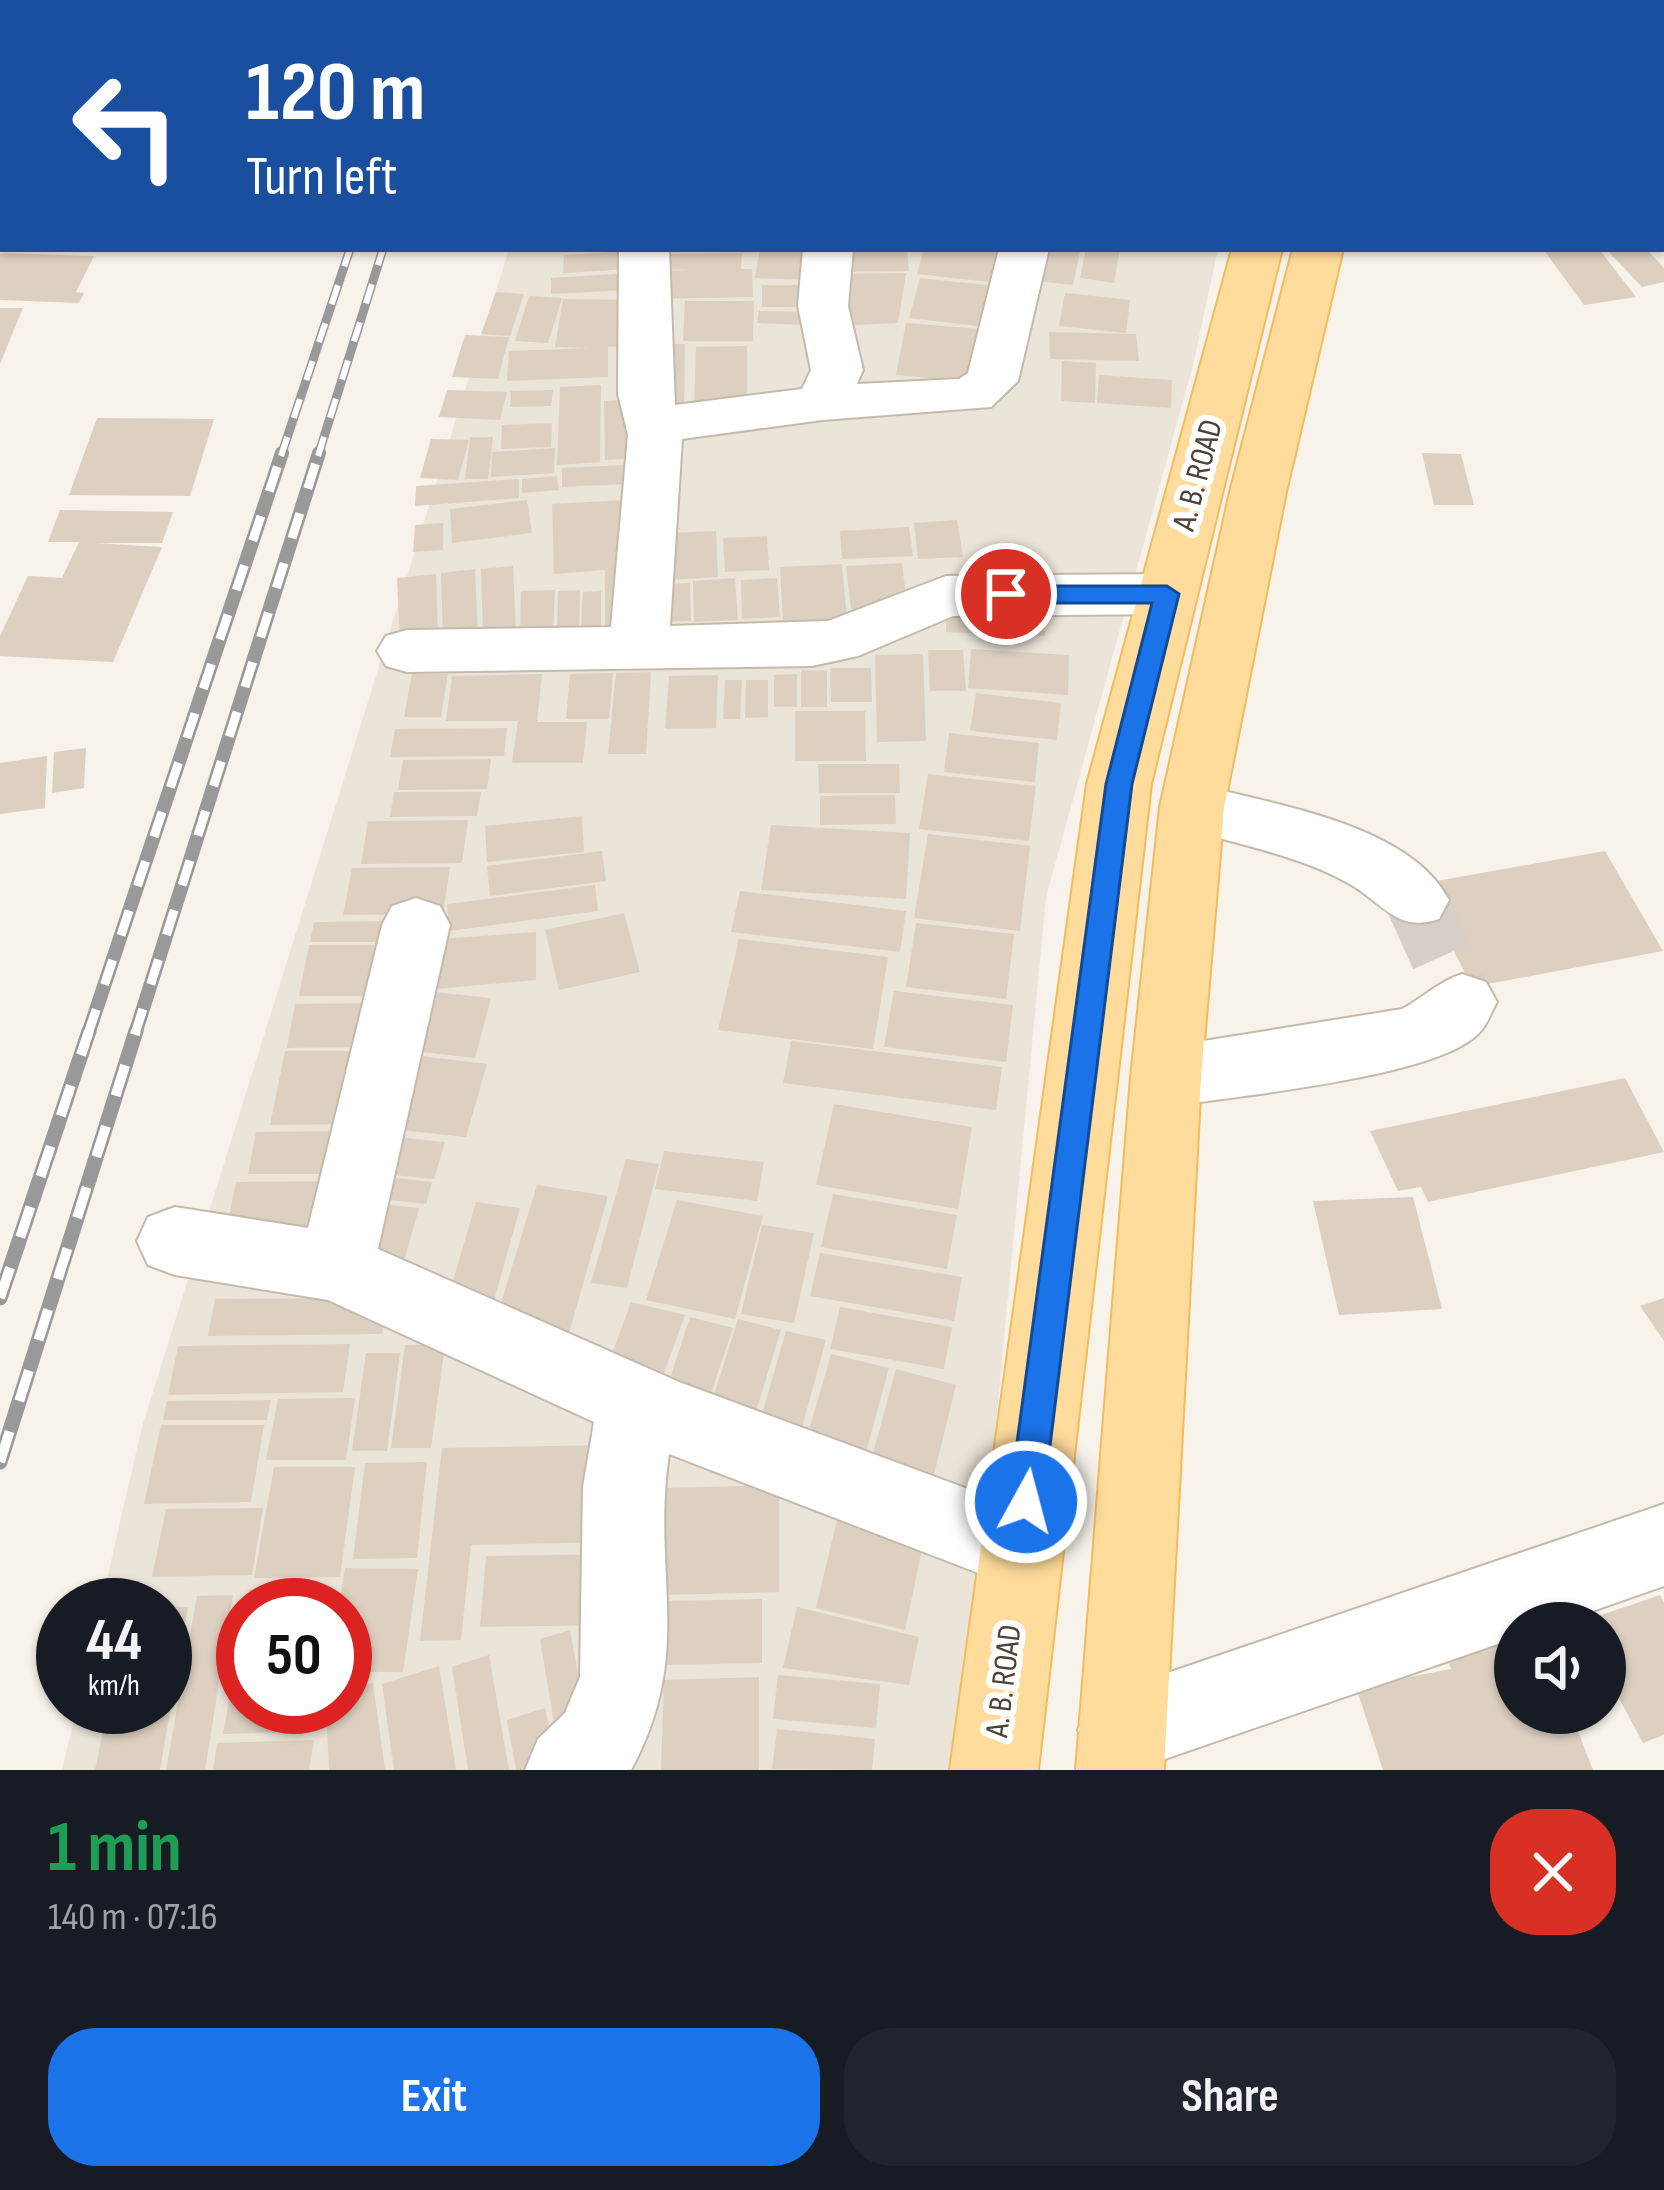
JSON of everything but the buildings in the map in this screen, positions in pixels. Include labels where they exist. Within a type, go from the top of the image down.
[{"type":"main road","name":"A. B. ROAD","points":[[994,1770],[1119,784],[1256,252]]},
{"type":"main road","name":"A. B. ROAD","points":[[1121,1750],[1166,1078],[1192,807],[1258,492],[1317,252]]},
{"type":"street","points":[[639,648],[656,435],[650,426],[644,252]]},
{"type":"street","points":[[822,403],[837,370],[824,319],[828,252]]},
{"type":"street","points":[[650,426],[822,403],[971,395],[992,381],[1023,252]]},
{"type":"street","points":[[407,651],[837,641],[946,596],[1167,594]]},
{"type":"street","points":[[1192,807],[1369,862],[1403,884],[1416,900]]},
{"type":"street","points":[[336,1267],[416,926]]},
{"type":"street","points":[[1166,1078],[1414,1036],[1453,1015],[1462,1002]]},
{"type":"street","points":[[175,1241],[336,1267],[637,1403],[1020,1548]]},
{"type":"street","points":[[569,1770],[604,1735],[621,1699],[624,1487],[637,1403]]},
{"type":"street","points":[[1121,1750],[1664,1546]]},
{"type":"shaded area","points":[[508,252],[1217,252],[1193,365],[1046,897],[963,1770],[62,1770],[71,1734],[192,1734],[192,1578],[107,1578],[142,1427]]},
{"type":"tunnel","points":[[1416,900],[1462,1002]]},
{"type":"railway","points":[[282,453],[349,252]]},
{"type":"railway","points":[[318,456],[382,252]]},
{"type":"railway","points":[[88,1034],[282,453]]},
{"type":"railway","points":[[135,1034],[319,453]]},
{"type":"railway","points":[[0,1462],[136,1031]]},
{"type":"railway","points":[[0,1298],[88,1034]]},
{"type":"route","points":[[1006,594],[1167,594],[1119,784],[1026,1502]]}]
